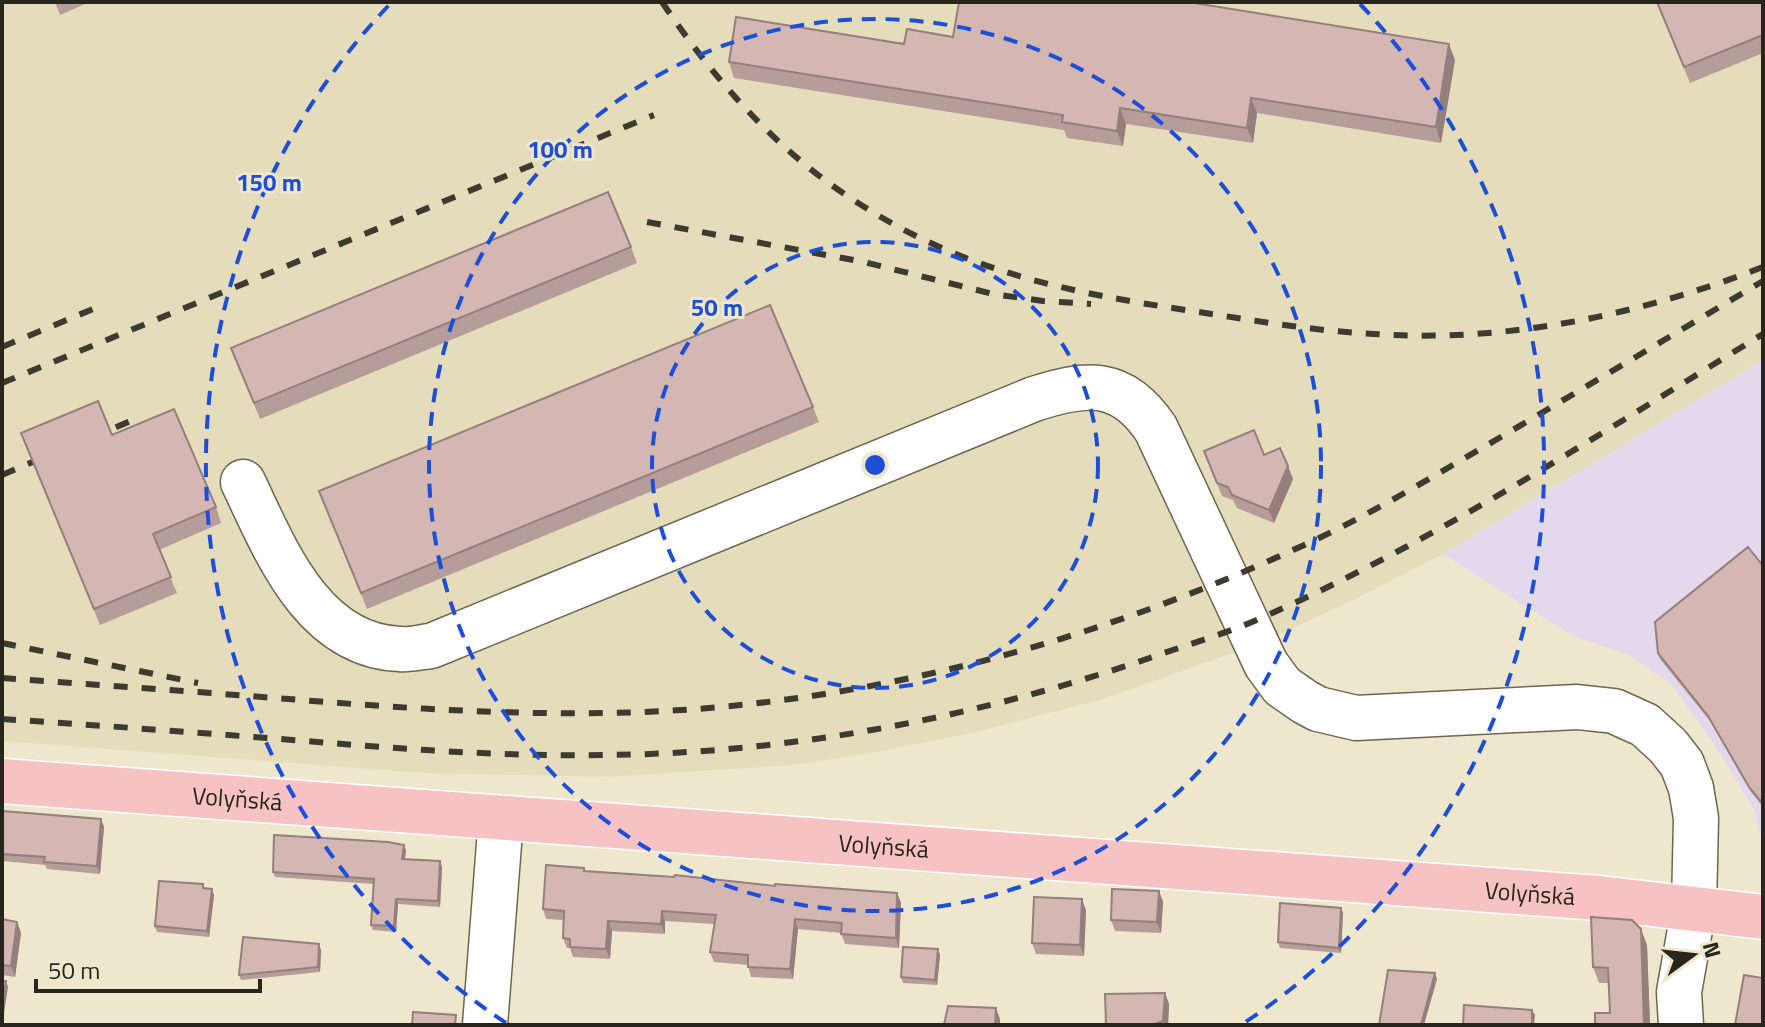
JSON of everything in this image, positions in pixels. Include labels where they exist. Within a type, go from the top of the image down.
[{"type":"main road","name":"Volyňská","points":[[2,781],[1694,907],[1763,917]]},
{"type":"street","points":[[243,482],[273,545],[309,603],[331,624],[353,638],[378,646],[416,648],[431,646],[1034,399],[1080,386],[1107,389],[1146,414],[1156,429],[1266,664],[1282,686],[1318,709],[1356,718],[1577,707],[1614,711],[1645,725],[1668,746],[1682,764],[1691,788],[1696,818],[1694,907],[1679,992],[1681,1025]]},
{"type":"street","points":[[485,1025],[501,818]]},
{"type":"shaded area","points":[[2,2],[1763,2],[1763,360],[1443,554],[1357,598],[1257,645],[1099,700],[972,733],[793,765],[609,777],[422,773],[2,741]]},
{"type":"shaded area","points":[[1763,360],[1763,847],[1754,809],[1712,741],[1671,684],[1629,655],[1571,635],[1443,554]]},
{"type":"building","points":[[959,2],[1188,2],[1449,44],[1436,127],[1251,98],[1247,128],[1120,108],[1117,131],[1062,122],[1063,115],[729,62],[736,17],[904,44],[907,29],[953,37]]},
{"type":"building","points":[[1657,2],[1763,2],[1763,35],[1684,67]]},
{"type":"building","points":[[608,192],[631,247],[254,403],[231,348]]},
{"type":"building","points":[[770,305],[813,407],[361,593],[319,491]]},
{"type":"building","points":[[98,401],[112,435],[174,409],[216,507],[153,534],[171,577],[94,609],[21,433]]},
{"type":"building","points":[[1254,430],[1264,455],[1280,448],[1288,466],[1269,510],[1232,495],[1228,487],[1217,483],[1204,451]]},
{"type":"building","points":[[1748,547],[1763,566],[1763,804],[1749,787],[1708,716],[1658,653],[1655,622]]},
{"type":"building","points":[[2,811],[101,819],[97,866],[44,862],[45,857],[2,854]]},
{"type":"building","points":[[274,835],[404,845],[402,859],[440,861],[438,901],[396,899],[394,926],[371,925],[374,879],[273,872]]},
{"type":"building","points":[[546,865],[584,868],[584,871],[897,893],[896,938],[841,934],[842,923],[795,919],[790,969],[748,967],[748,955],[710,952],[716,915],[662,911],[661,924],[608,921],[606,949],[570,947],[570,939],[563,938],[564,911],[543,909]]},
{"type":"building","points":[[159,881],[203,884],[203,888],[212,889],[207,931],[155,926]]},
{"type":"building","points":[[1112,889],[1159,891],[1157,922],[1111,920]]},
{"type":"building","points":[[1034,897],[1082,899],[1080,945],[1032,943]]},
{"type":"building","points":[[1280,903],[1341,908],[1339,948],[1278,942]]},
{"type":"building","points":[[1591,917],[1632,920],[1641,929],[1644,1025],[1595,1025],[1595,1013],[1610,1013],[1608,968],[1593,967]]},
{"type":"building","points":[[2,919],[17,922],[11,966],[2,965]]},
{"type":"building","points":[[243,937],[319,944],[318,967],[239,975]]},
{"type":"building","points":[[903,947],[938,949],[935,980],[901,977]]},
{"type":"building","points":[[1388,970],[1435,973],[1421,1025],[1379,1025]]},
{"type":"building","points":[[1744,975],[1763,978],[1763,1025],[1735,1025]]},
{"type":"building","points":[[2,981],[6,981],[2,1007]]},
{"type":"building","points":[[1165,993],[1163,1021],[1151,1025],[1106,1025],[1105,994]]},
{"type":"building","points":[[1464,1005],[1532,1010],[1532,1025],[1463,1025]]},
{"type":"building","points":[[948,1006],[996,1008],[995,1025],[944,1025]]},
{"type":"building","points":[[413,1012],[456,1015],[455,1025],[412,1025]]},
{"type":"railway","points":[[662,2],[724,85],[771,135],[824,179],[893,224],[933,244],[1015,275],[1057,286],[1145,304],[1283,325],[1351,333],[1424,336],[1473,334],[1572,322],[1669,299],[1763,267]]},
{"type":"railway","points":[[2,383],[654,115]]},
{"type":"railway","points":[[647,222],[864,262],[993,294],[1091,304]]},
{"type":"railway","points":[[2,678],[395,707],[587,713],[682,710],[761,703],[918,676],[1071,636],[1220,582],[1318,539],[1436,475],[1763,281]]},
{"type":"railway","points":[[2,347],[105,304]]},
{"type":"railway","points":[[2,719],[444,751],[607,755],[749,747],[889,727],[959,712],[1096,675],[1208,638],[1252,622],[1319,591],[1512,487],[1763,334]]},
{"type":"railway","points":[[90,438],[133,420]]},
{"type":"railway","points":[[2,475],[54,453]]},
{"type":"railway","points":[[2,643],[198,683]]}]
